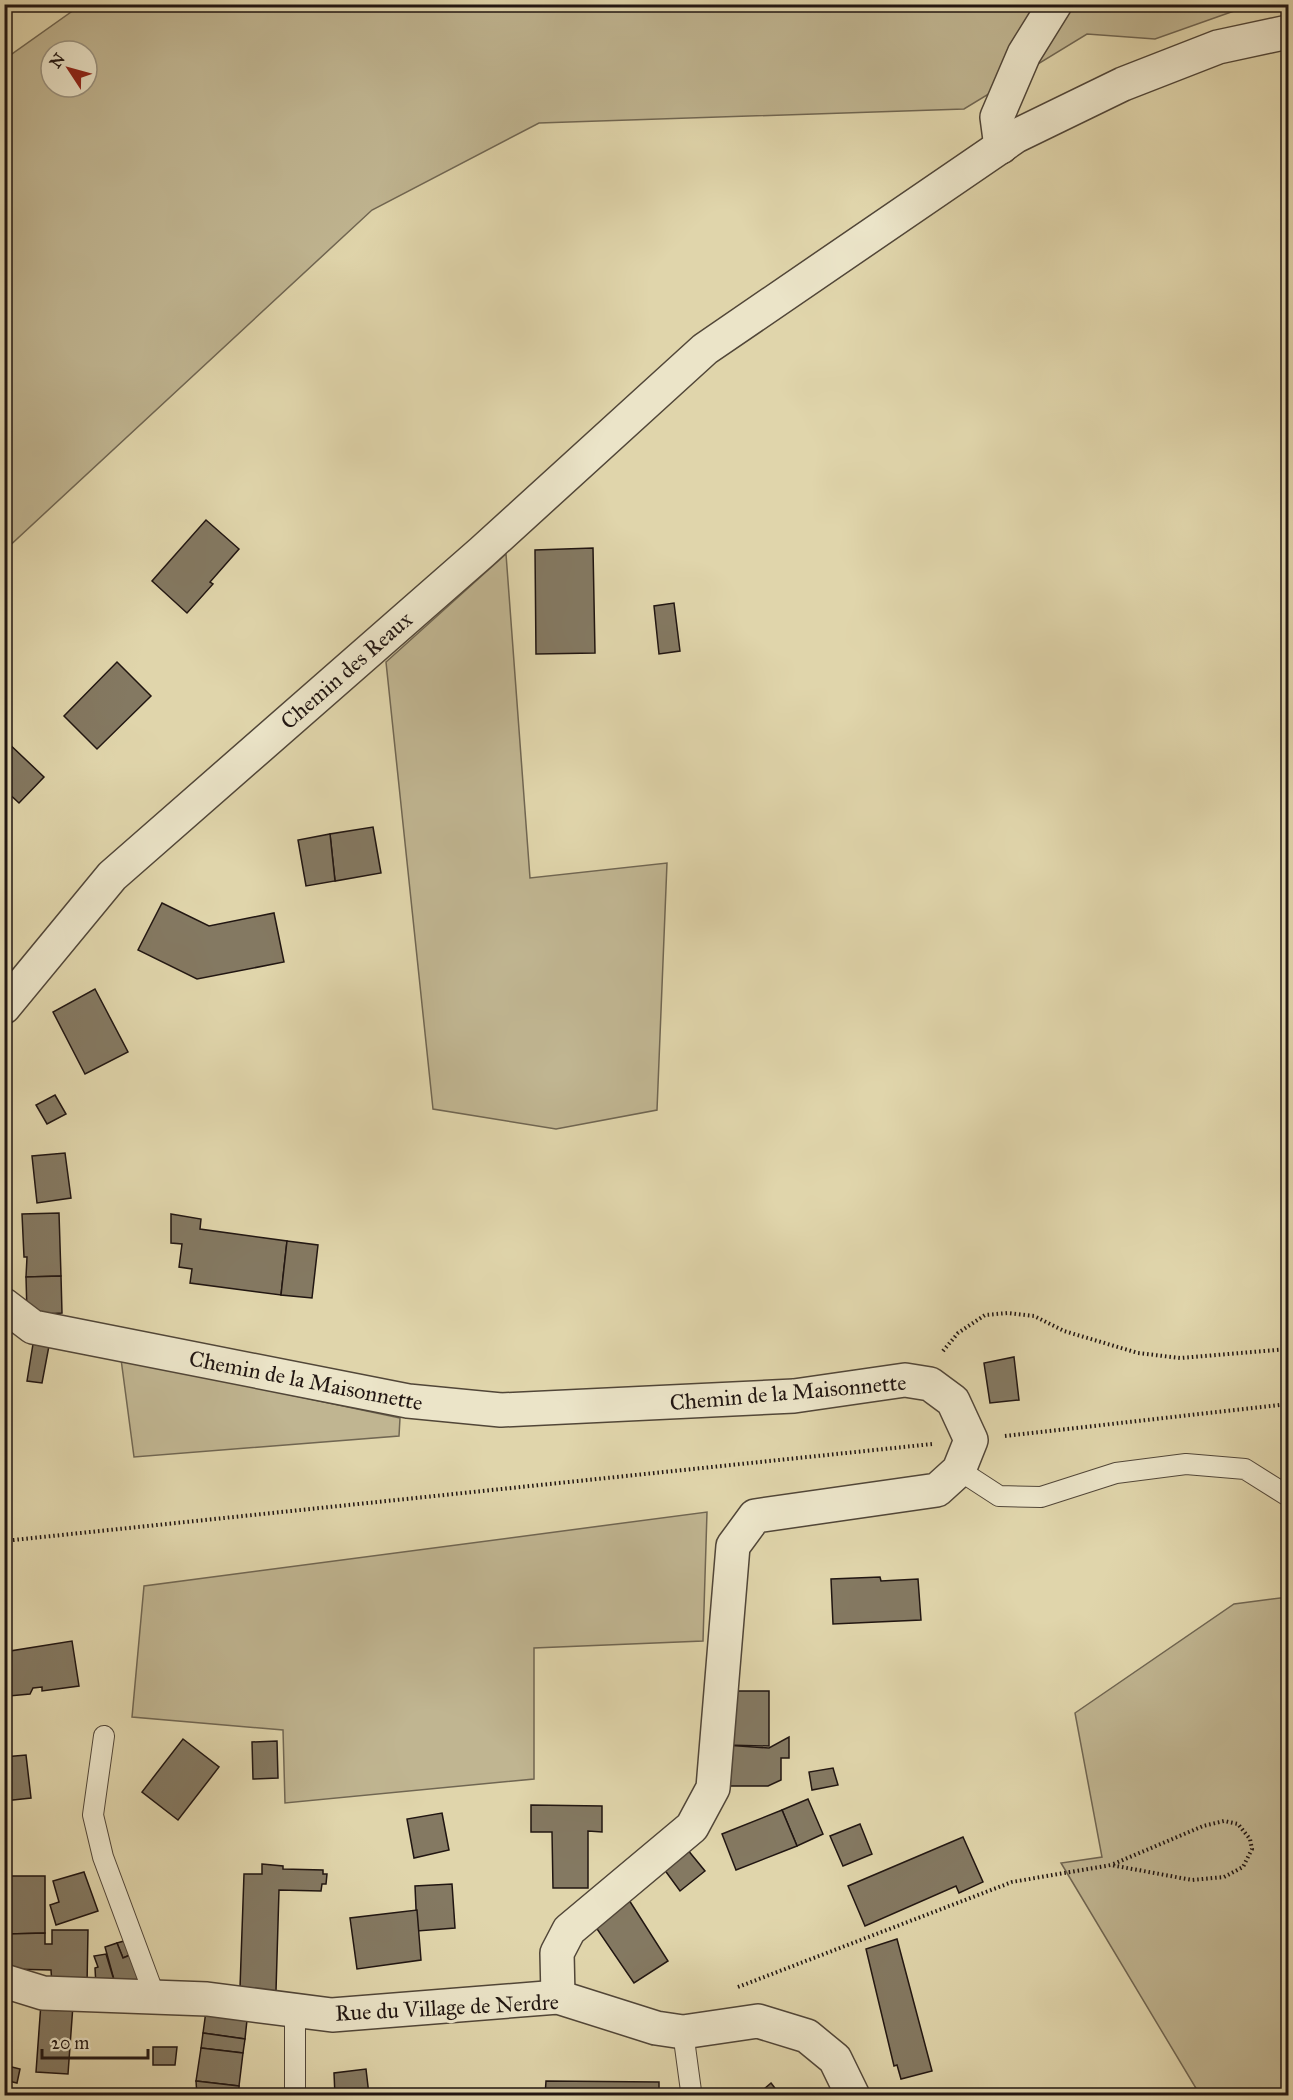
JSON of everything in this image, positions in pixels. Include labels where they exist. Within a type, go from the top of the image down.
[{"type":"street","points":[[1001,147],[997,117],[1023,54],[1055,4]]},
{"type":"street","name":"Chemin des Reaux","points":[[4,1007],[112,876],[482,552],[705,349],[1016,136],[1113,90],[1218,46],[1288,32]]},
{"type":"street","name":"Chemin de la Maisonnette","points":[[4,1305],[33,1327],[408,1401],[501,1410],[794,1396],[905,1380],[930,1383],[953,1401],[971,1440]]},
{"type":"street","points":[[558,1997],[557,1953],[570,1930],[692,1827],[713,1788],[732,1546],[755,1516],[937,1490],[959,1470],[971,1440]]},
{"type":"street","name":"Rue du Village de Nerdre","points":[[4,1981],[43,1993],[207,1999],[332,2015],[558,1997],[656,2028],[683,2032],[758,2021],[807,2036],[835,2059],[853,2096]]},
{"type":"lane","points":[[959,1470],[999,1496],[1041,1497],[1116,1473],[1186,1464],[1245,1469],[1288,1496]]},
{"type":"lane","points":[[104,1736],[93,1815],[103,1857],[155,1997]]},
{"type":"lane","points":[[295,2010],[295,2096]]},
{"type":"lane","points":[[683,2032],[691,2091]]},
{"type":"path","points":[[917,1382],[958,1333],[985,1315],[1008,1313],[1034,1316],[1064,1331],[1138,1353],[1180,1358],[1288,1348]]},
{"type":"path","points":[[4,1541],[971,1440],[1288,1404]]},
{"type":"path","points":[[733,1989],[1012,1882],[1111,1865],[1203,1826],[1224,1821],[1238,1824],[1251,1839],[1252,1849],[1242,1867],[1224,1877],[1192,1880],[1111,1865]]},
{"type":"shaded area","points":[[81,5],[1251,5],[1155,39],[1087,34],[964,109],[539,123],[372,210],[5,550],[5,59]]},
{"type":"shaded area","points":[[506,554],[530,878],[667,863],[657,1110],[556,1129],[433,1109],[386,662]]},
{"type":"shaded area","points":[[121,1359],[400,1418],[399,1436],[134,1457]]},
{"type":"shaded area","points":[[707,1512],[703,1641],[534,1648],[534,1779],[285,1803],[283,1730],[132,1717],[144,1586]]},
{"type":"shaded area","points":[[1288,1597],[1288,2095],[1200,2095],[1061,1863],[1102,1857],[1075,1713],[1234,1604]]},
{"type":"building","points":[[206,520],[239,549],[210,582],[213,584],[187,613],[152,581]]},
{"type":"building","points":[[593,548],[595,653],[536,654],[535,550]]},
{"type":"building","points":[[674,603],[680,651],[659,654],[654,606]]},
{"type":"building","points":[[117,662],[151,696],[97,749],[64,716]]},
{"type":"building","points":[[4,739],[44,777],[19,803],[4,789]]},
{"type":"building","points":[[373,827],[381,873],[335,881],[330,834]]},
{"type":"building","points":[[330,834],[335,881],[306,886],[298,840]]},
{"type":"building","points":[[162,903],[209,926],[274,913],[284,962],[197,979],[138,950]]},
{"type":"building","points":[[95,989],[128,1052],[85,1074],[53,1012]]},
{"type":"building","points":[[55,1095],[66,1114],[47,1124],[36,1105]]},
{"type":"building","points":[[65,1153],[71,1198],[37,1203],[32,1156]]},
{"type":"building","points":[[59,1213],[61,1276],[26,1277],[27,1257],[24,1257],[22,1214]]},
{"type":"building","points":[[171,1214],[201,1219],[200,1229],[287,1241],[281,1295],[190,1283],[192,1269],[179,1267],[182,1244],[171,1243]]},
{"type":"building","points":[[287,1241],[318,1245],[312,1298],[281,1295]]},
{"type":"building","points":[[61,1276],[62,1313],[30,1315],[27,1313],[26,1277]]},
{"type":"building","points":[[33,1344],[49,1346],[42,1383],[27,1381]]},
{"type":"building","points":[[1014,1357],[1019,1400],[990,1403],[984,1363]]},
{"type":"building","points":[[880,1577],[881,1581],[918,1579],[921,1620],[833,1624],[831,1579]]},
{"type":"building","points":[[72,1641],[79,1686],[42,1691],[42,1687],[33,1688],[30,1694],[9,1696],[4,1652]]},
{"type":"building","points":[[728,1691],[769,1691],[769,1746],[725,1745]]},
{"type":"building","points":[[789,1737],[789,1758],[781,1758],[781,1780],[768,1786],[724,1786],[725,1745],[769,1748]]},
{"type":"building","points":[[183,1739],[219,1767],[178,1820],[142,1792]]},
{"type":"building","points":[[277,1741],[278,1778],[253,1779],[252,1742]]},
{"type":"building","points":[[26,1755],[31,1798],[4,1801],[4,1757]]},
{"type":"building","points":[[833,1768],[838,1785],[812,1790],[809,1772]]},
{"type":"building","points":[[808,1799],[823,1834],[797,1846],[782,1810]]},
{"type":"building","points":[[531,1805],[602,1806],[602,1832],[588,1831],[588,1888],[553,1888],[552,1832],[531,1832]]},
{"type":"building","points":[[782,1810],[797,1846],[736,1870],[722,1834]]},
{"type":"building","points":[[442,1813],[449,1850],[414,1858],[407,1819]]},
{"type":"building","points":[[860,1824],[872,1854],[843,1866],[830,1836]]},
{"type":"building","points":[[963,1837],[983,1882],[959,1893],[956,1886],[865,1926],[848,1886]]},
{"type":"building","points":[[687,1849],[705,1871],[680,1891],[664,1869]]},
{"type":"building","points":[[262,1864],[283,1866],[283,1869],[323,1870],[323,1874],[327,1874],[326,1884],[322,1884],[321,1891],[279,1890],[276,1991],[240,1988],[244,1874],[262,1874]]},
{"type":"building","points":[[84,1872],[98,1911],[56,1925],[50,1905],[59,1902],[53,1881]]},
{"type":"building","points":[[8,1876],[45,1876],[45,1933],[8,1934]]},
{"type":"building","points":[[452,1884],[455,1928],[417,1931],[415,1886]]},
{"type":"building","points":[[629,1900],[668,1961],[634,1983],[595,1926]]},
{"type":"building","points":[[417,1910],[421,1960],[357,1969],[350,1918]]},
{"type":"building","points":[[52,1930],[88,1930],[87,1986],[52,1985],[51,1970],[9,1969],[8,1934],[45,1933],[45,1944],[52,1944]]},
{"type":"building","points":[[897,1939],[932,2071],[901,2079],[897,2065],[894,2066],[866,1949]]},
{"type":"building","points":[[124,1941],[130,1955],[123,1958],[117,1943]]},
{"type":"building","points":[[117,1943],[123,1958],[130,1955],[141,1987],[116,1987],[105,1947]]},
{"type":"building","points":[[106,1954],[116,1987],[96,1986],[95,1968],[98,1967],[94,1956]]},
{"type":"building","points":[[41,2003],[73,2005],[68,2074],[36,2072]]},
{"type":"building","points":[[206,2011],[247,2020],[245,2039],[203,2033]]},
{"type":"building","points":[[203,2033],[245,2039],[243,2053],[201,2048]]},
{"type":"building","points":[[153,2047],[177,2047],[175,2065],[153,2065]]},
{"type":"building","points":[[201,2048],[243,2053],[239,2086],[196,2081]]},
{"type":"building","points":[[4,2065],[20,2069],[17,2083],[4,2080]]},
{"type":"building","points":[[366,2069],[369,2095],[335,2096],[334,2073]]},
{"type":"building","points":[[196,2081],[239,2086],[239,2096],[197,2096]]},
{"type":"building","points":[[546,2081],[659,2082],[659,2096],[545,2096]]},
{"type":"building","points":[[771,2083],[781,2096],[756,2096]]}]
